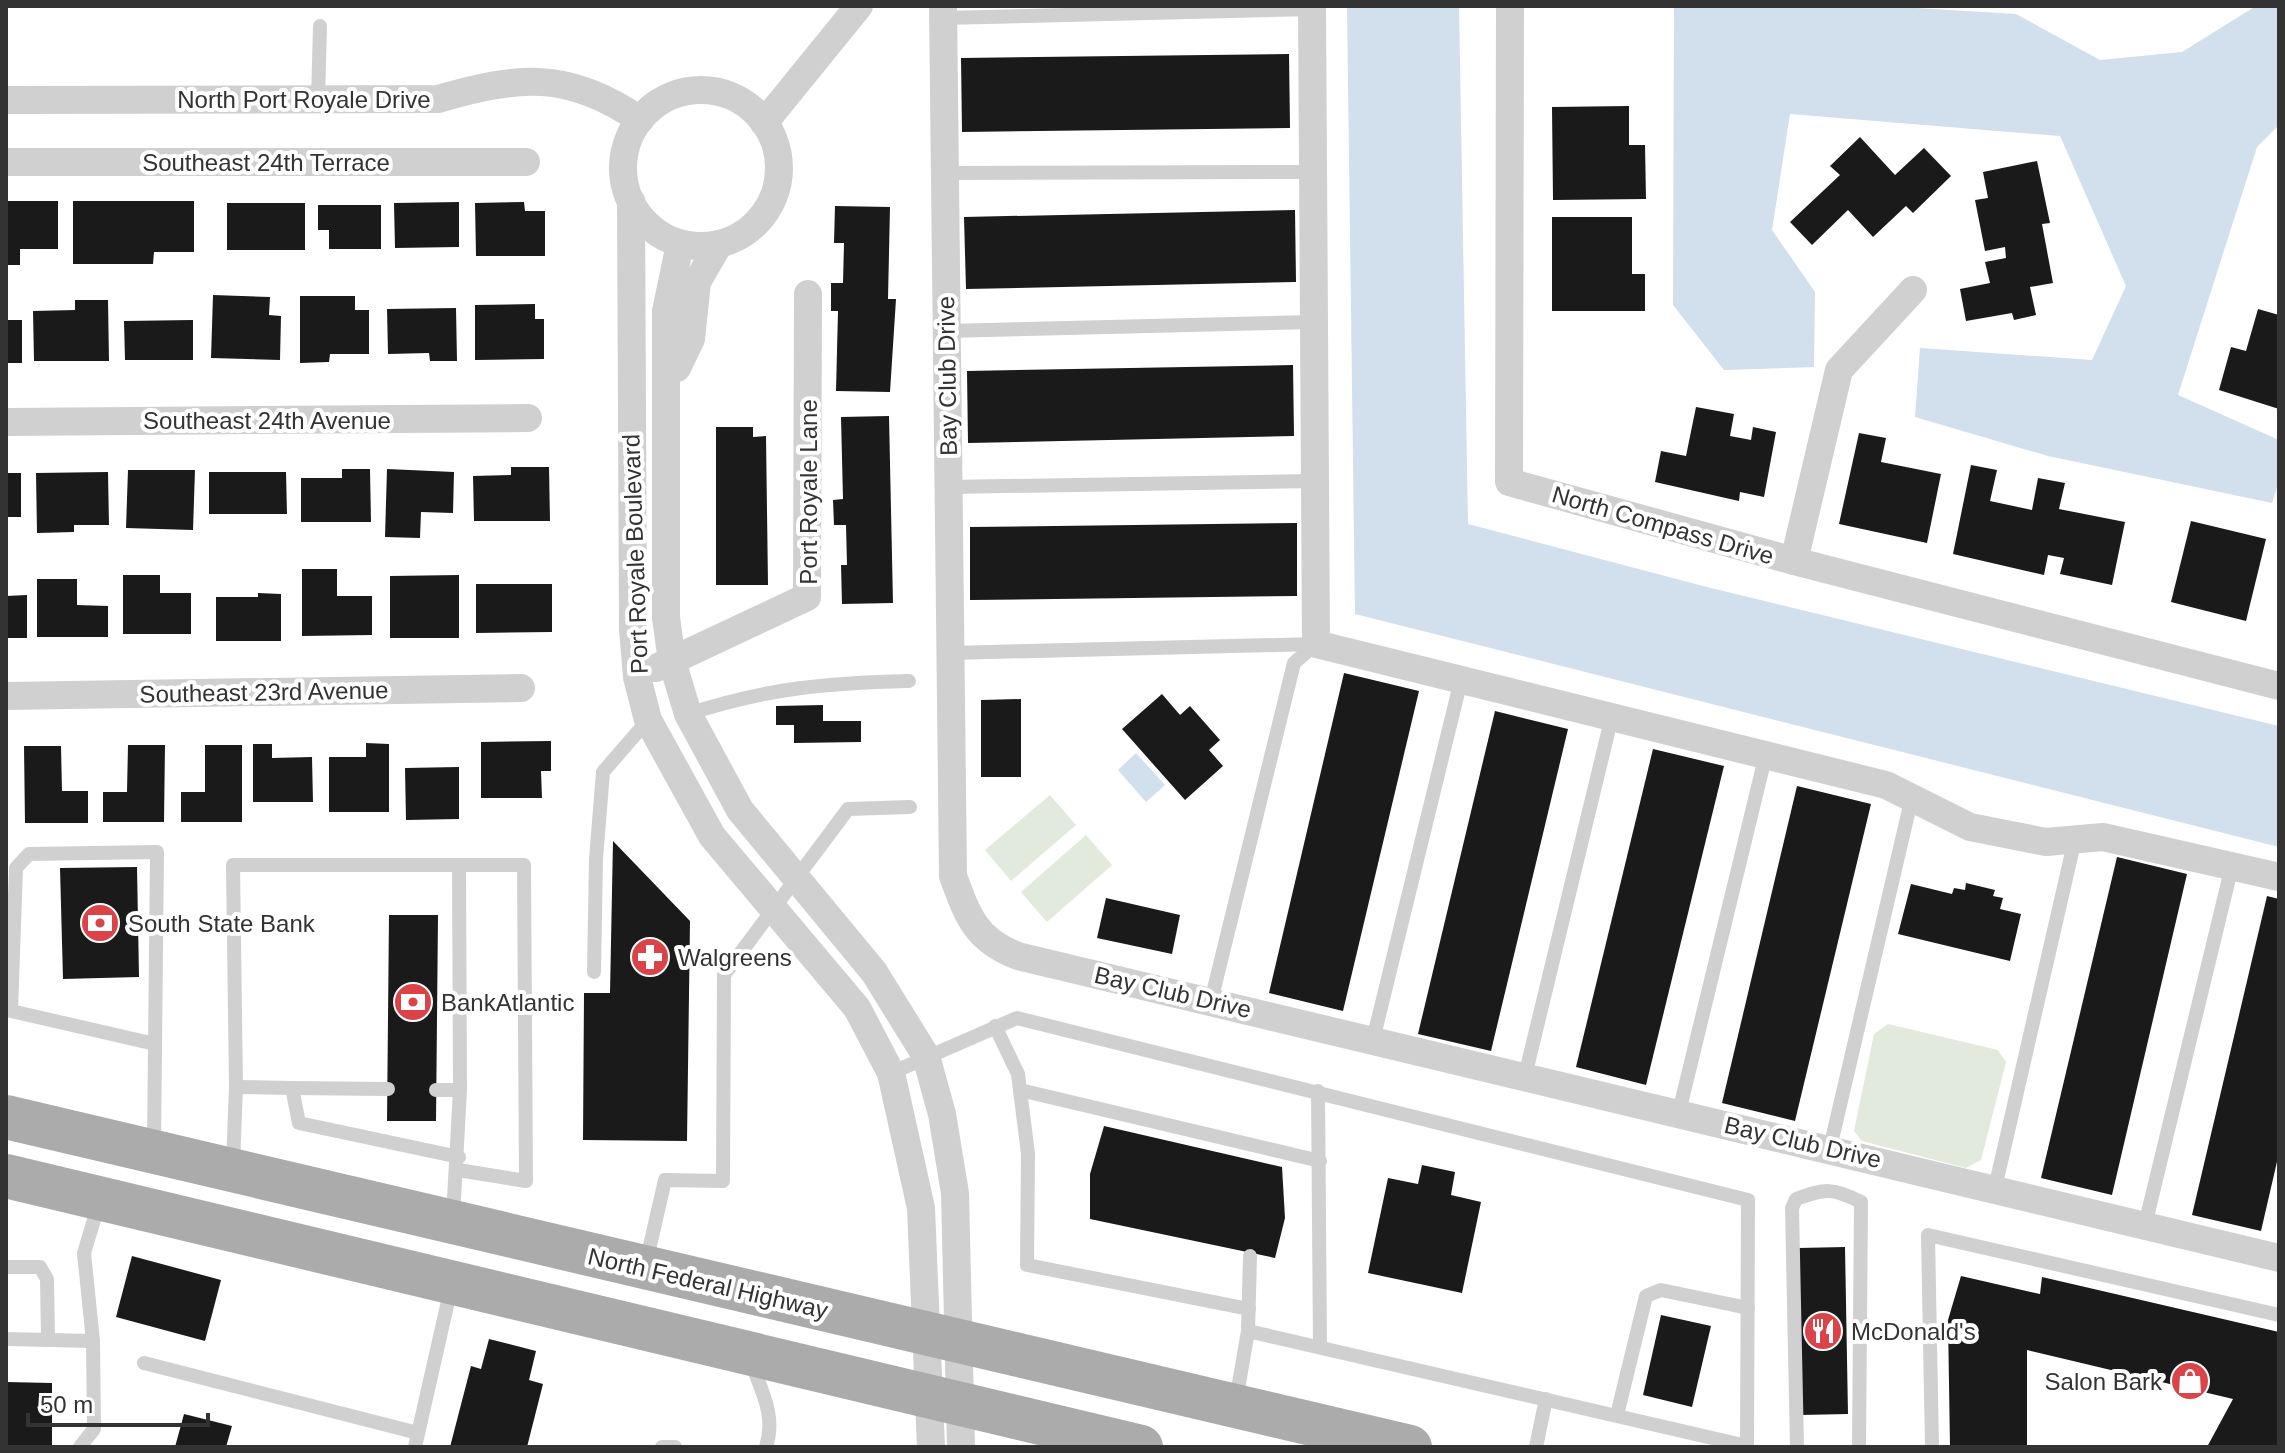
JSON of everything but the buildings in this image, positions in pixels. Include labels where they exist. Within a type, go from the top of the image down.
[{"type":"main road","name":"North Federal Highway","points":[[6,1117],[1410,1447]]},
{"type":"main road","points":[[6,1176],[746,1351],[949,1416],[1141,1447]]},
{"type":"main road","points":[[355,1258],[417,1245],[438,1235],[452,1222]]},
{"type":"main road","points":[[453,1282],[476,1264],[496,1255],[554,1246]]},
{"type":"street","points":[[764,123],[859,6]]},
{"type":"street","name":"North Compass Drive","points":[[1510,6],[1509,482],[1794,561],[2279,686]]},
{"type":"street","points":[[1312,8],[1316,644],[1886,785],[1911,801],[1970,827],[2046,842],[2103,837],[2279,877]]},
{"type":"street","name":"Bay Club Drive","points":[[943,12],[953,876],[968,915],[992,945],[1018,956],[1830,1148],[2279,1258]]},
{"type":"street","name":"North Port Royale Drive","points":[[6,100],[438,99],[495,83],[535,82],[596,93],[640,120]]},
{"type":"street","points":[[703,90],[737,99],[764,123],[777,155],[776,190],[759,220],[747,232],[699,245],[648,227],[631,201],[623,175],[624,155],[640,120],[667,97],[703,90]]},
{"type":"street","name":"Southeast 24th Terrace","points":[[6,162],[526,162]]},
{"type":"street","name":"Port Royale Boulevard","points":[[631,201],[633,629],[637,677],[648,720],[712,836],[857,1008],[891,1073],[921,1208],[942,1338],[949,1416],[931,1447]]},
{"type":"street","name":"Port Royale Boulevard","points":[[699,245],[666,311],[666,618],[672,661],[688,714],[740,810],[874,972],[926,1056],[942,1114],[955,1193],[942,1338]]},
{"type":"street","name":"Port Royale Boulevard","points":[[668,406],[677,368],[680,293],[699,245]]},
{"type":"street","points":[[1794,561],[1839,370],[1913,290]]},
{"type":"street","name":"Port Royale Lane","points":[[637,677],[807,597],[808,294]]},
{"type":"street","points":[[631,327],[667,326]]},
{"type":"street","name":"Southeast 24th Avenue","points":[[6,422],[528,418]]},
{"type":"street","name":"Southeast 23rd Avenue","points":[[6,696],[521,688]]},
{"type":"lane","points":[[943,12],[1312,8]]},
{"type":"lane","points":[[318,100],[320,26]]},
{"type":"lane","points":[[944,173],[1313,172]]},
{"type":"lane","points":[[946,331],[1314,322]]},
{"type":"lane","points":[[949,487],[1315,481]]},
{"type":"lane","points":[[950,653],[1316,644]]},
{"type":"lane","points":[[1211,1001],[1294,663],[1316,644]]},
{"type":"lane","points":[[1373,1040],[1461,680]]},
{"type":"lane","points":[[688,714],[746,695],[826,683],[909,681]]},
{"type":"lane","points":[[1525,1076],[1612,716]]},
{"type":"lane","points":[[594,972],[596,859],[603,772],[648,720]]},
{"type":"lane","points":[[1679,1112],[1766,754]]},
{"type":"lane","points":[[1830,1148],[1911,801]]},
{"type":"lane","points":[[645,1267],[665,1180],[723,1181],[724,975],[848,809],[910,807]]},
{"type":"lane","points":[[1995,1188],[2075,839]]},
{"type":"lane","points":[[154,1151],[157,852],[29,854],[16,868],[11,1011],[155,1044]]},
{"type":"lane","points":[[233,1170],[236,1087],[233,865],[524,865],[526,1181],[299,1123],[292,1088]]},
{"type":"lane","points":[[452,1222],[458,1163],[460,1090],[459,865]]},
{"type":"lane","points":[[2145,1225],[2232,866]]},
{"type":"lane","points":[[891,1073],[1017,1018],[1748,1200],[1747,1446],[1248,1331]]},
{"type":"lane","points":[[995,1026],[1018,1074],[1028,1154],[1027,1265],[1249,1309]]},
{"type":"lane","points":[[236,1087],[388,1089]]},
{"type":"lane","points":[[436,1090],[460,1090]]},
{"type":"lane","points":[[1020,1090],[1320,1161]]},
{"type":"lane","points":[[1318,1091],[1320,1347]]},
{"type":"lane","points":[[1797,1447],[1792,1208],[1796,1199],[1822,1190],[1836,1190],[1861,1202],[1859,1447]]},
{"type":"lane","points":[[80,1447],[94,1429],[93,1341],[84,1253],[100,1198]]},
{"type":"lane","points":[[1932,1447],[1928,1235],[2279,1315]]},
{"type":"lane","points":[[1235,1405],[1248,1331],[1250,1256]]},
{"type":"lane","points":[[6,1267],[40,1267],[47,1279],[48,1338]]},
{"type":"lane","points":[[144,1363],[416,1440],[453,1282]]},
{"type":"lane","points":[[1617,1415],[1646,1296],[1661,1290],[1748,1308]]},
{"type":"lane","points":[[6,1339],[93,1341]]},
{"type":"lane","points":[[746,1351],[770,1411],[771,1430],[766,1447]]},
{"type":"lane","points":[[1536,1447],[1546,1399]]},
{"type":"lane","points":[[662,1447],[675,1447]]},
{"type":"shaded area","points":[[1050,795],[1076,825],[1011,881],[985,850]]},
{"type":"shaded area","points":[[1086,835],[1112,865],[1047,922],[1021,892]]},
{"type":"shaded area","points":[[1888,1024],[1998,1050],[2006,1062],[1981,1160],[1966,1168],[1862,1141],[1854,1131],[1874,1034]]},
{"type":"water","points":[[1347,6],[1459,6],[1468,524],[1703,586],[2279,726],[2279,847],[1355,614]]},
{"type":"water","points":[[1674,6],[1883,6],[2016,14],[2100,60],[2182,52],[2256,6],[2279,6],[2279,125],[2257,147],[2178,395],[2279,440],[2279,481],[2272,503],[2048,456],[1915,417],[1920,348],[2092,360],[2126,286],[2060,136],[1790,114],[1772,230],[1815,292],[1814,367],[1724,370],[1673,305]]},
{"type":"water","points":[[1136,753],[1165,785],[1146,802],[1118,770]]},
{"type":"place","name":"South State Bank","points":[[100,923]]},
{"type":"place","name":"Walgreens","points":[[650,957]]},
{"type":"place","name":"BankAtlantic","points":[[413,1002]]},
{"type":"place","name":"McDonald's","points":[[1823,1331]]},
{"type":"place","name":"Salon Bark","points":[[2190,1381]]}]
